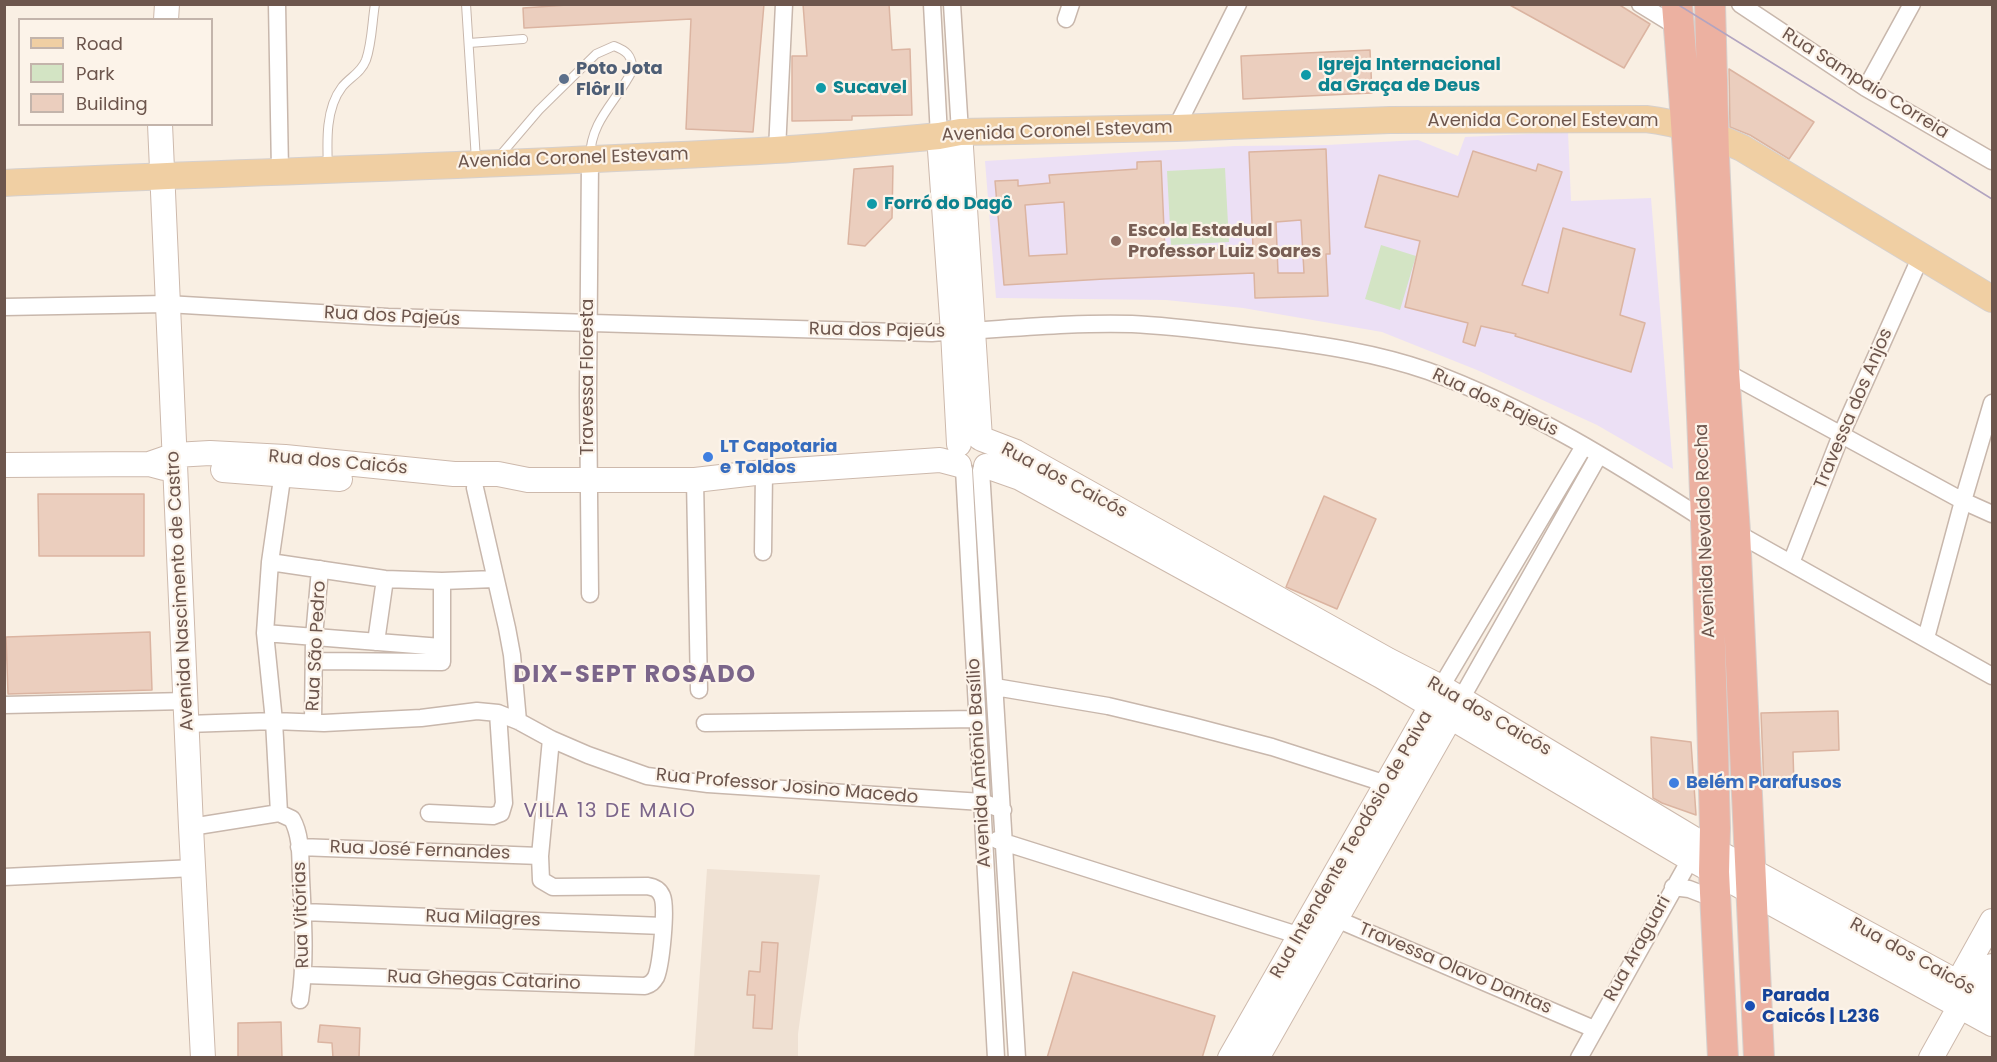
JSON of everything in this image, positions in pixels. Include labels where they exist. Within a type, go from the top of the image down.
[{"type":"highway","name":"Avenida Nevaldo Rocha","points":[[1710,4],[1700,130],[1707,522],[1707,864],[1723,1058]]},
{"type":"highway","name":"Avenida Nevaldo Rocha","points":[[1678,16],[1700,130],[1724,370],[1735,532],[1748,886],[1759,1058]]},
{"type":"main road","name":"Avenida Coronel Estevam","points":[[4,183],[590,160],[777,150],[949,134],[1390,120],[1646,119],[1700,130],[1742,148],[1992,299]]},
{"type":"street","points":[[277,4],[280,171]]},
{"type":"street","points":[[777,150],[784,4]]},
{"type":"street","name":"Avenida Antônio Basílio","points":[[932,4],[949,134],[963,331],[977,719],[996,1058]]},
{"type":"street","name":"Avenida Antônio Basílio","points":[[949,134],[952,4]]},
{"type":"street","points":[[1176,128],[1238,4]]},
{"type":"street","points":[[1640,4],[1678,16]]},
{"type":"street","name":"Rua Sampaio Correia","points":[[1740,4],[1866,88],[1992,161]]},
{"type":"street","points":[[1866,88],[1912,4]]},
{"type":"street","name":"Avenida Nascimento de Castro","points":[[160,126],[203,1058]]},
{"type":"street","name":"Travessa Floresta","points":[[590,160],[588,324],[590,594]]},
{"type":"street","name":"Travessa dos Anjos","points":[[1791,563],[1841,435],[1921,256]]},
{"type":"street","name":"Rua dos Pajeús","points":[[4,307],[168,304],[388,317],[588,324],[963,331],[1131,324],[1227,333],[1346,349],[1393,360],[1458,383],[1521,412],[1584,446],[1707,522]]},
{"type":"street","points":[[1724,370],[1962,501],[1992,514]]},
{"type":"street","points":[[1926,638],[1962,501],[1992,403]]},
{"type":"street","name":"Rua Intendente Teodósio de Paiva","points":[[1446,703],[1584,446]]},
{"type":"street","name":"Rua Intendente Teodósio de Paiva","points":[[1230,1058],[1273,1006],[1446,703],[1599,455]]},
{"type":"street","name":"Avenida Antônio Basílio","points":[[967,456],[995,687],[1017,1058]]},
{"type":"street","name":"Rua dos Caicós","points":[[4,465],[175,463],[212,469],[284,466],[498,474],[528,480],[695,480],[764,472],[967,456],[1020,478],[1385,668],[1446,703],[1707,864],[1972,995],[1992,1024]]},
{"type":"street","points":[[279,813],[274,721],[265,633],[270,562],[284,466]]},
{"type":"street","name":"Rua dos Caicós","points":[[284,466],[475,488],[528,480]]},
{"type":"street","points":[[762,552],[764,472]]},
{"type":"street","points":[[695,480],[699,690]]},
{"type":"street","points":[[475,488],[512,655],[518,721]]},
{"type":"street","points":[[1735,532],[1992,676]]},
{"type":"street","points":[[270,562],[385,579],[442,581],[495,579]]},
{"type":"street","name":"Rua São Pedro","points":[[313,722],[314,637],[321,569]]},
{"type":"street","points":[[376,642],[385,579]]},
{"type":"street","points":[[314,660],[442,662],[442,581]]},
{"type":"street","points":[[265,633],[441,647]]},
{"type":"street","points":[[995,687],[1108,706],[1188,725],[1272,747],[1397,787]]},
{"type":"street","name":"Rua Professor Josino Macedo","points":[[4,705],[187,712],[274,721],[313,722],[421,718],[477,711],[498,713],[551,739],[621,768],[647,776],[673,780],[982,802],[1003,810]]},
{"type":"street","points":[[429,813],[493,816],[501,813],[504,803],[498,713]]},
{"type":"street","points":[[705,723],[977,719]]},
{"type":"street","points":[[551,739],[540,856],[541,880],[548,886],[566,888],[654,887],[659,891],[664,904],[663,927]]},
{"type":"street","points":[[191,826],[279,813],[292,819],[299,839]]},
{"type":"street","points":[[984,834],[1005,843],[1311,939]]},
{"type":"street","name":"Rua José Fernandes","points":[[299,839],[540,856]]},
{"type":"street","name":"Rua Vitórias","points":[[299,839],[304,975],[300,1000]]},
{"type":"street","points":[[1673,887],[1689,889],[1707,864]]},
{"type":"street","name":"Rua Araguari","points":[[1579,1058],[1673,887],[1707,864]]},
{"type":"street","points":[[4,877],[194,868]]},
{"type":"street","name":"Rua Milagres","points":[[303,912],[663,927]]},
{"type":"street","name":"Travessa Olavo Dantas","points":[[1326,914],[1594,1029]]},
{"type":"street","points":[[1972,995],[1992,921]]},
{"type":"street","name":"Rua Ghegas Catarino","points":[[304,975],[645,986],[654,980],[657,974],[663,927]]},
{"type":"street","points":[[1931,1058],[1992,966]]},
{"type":"street","name":"Rua Intendente Teodósio de Paiva","points":[[1257,1058],[1273,1006]]},
{"type":"lane","points":[[328,169],[327,131],[336,96],[343,85],[362,69],[375,4]]},
{"type":"lane","points":[[466,4],[485,164]]},
{"type":"lane","points":[[469,43],[523,39]]},
{"type":"lane","points":[[485,164],[596,54],[614,46],[624,50],[631,57],[633,69],[595,128],[590,142],[590,160]]},
{"type":"shaded area","points":[[1568,132],[1571,201],[1651,198],[1673,469],[1597,425],[1477,370],[1382,332],[1243,308],[1166,300],[996,298],[985,161],[1235,146],[1327,145],[1418,140],[1458,156],[1465,137]]},
{"type":"shaded area","points":[[707,869],[820,875],[798,1034],[798,1057],[694,1058]]},
{"type":"green space","points":[[1225,168],[1229,242],[1171,245],[1167,171]]},
{"type":"green space","points":[[1381,245],[1416,256],[1400,310],[1365,299]]},
{"type":"building","points":[[582,4],[764,4],[753,132],[686,129],[691,19],[524,28],[523,8]]},
{"type":"building","points":[[803,4],[889,4],[892,50],[910,49],[912,115],[852,116],[852,120],[792,121],[792,56],[807,56]]},
{"type":"building","points":[[1508,4],[1618,4],[1650,24],[1624,68]]},
{"type":"building","name":"Igreja Internacional da Graça de Deus","points":[[1370,50],[1372,93],[1243,99],[1241,56]]},
{"type":"building","points":[[1729,69],[1814,122],[1789,159],[1750,135],[1730,127]]},
{"type":"building","points":[[1326,149],[1330,254],[1326,254],[1328,296],[1255,298],[1254,273],[1004,285],[995,181],[1018,180],[1018,186],[1050,183],[1049,175],[1137,169],[1137,162],[1161,161],[1165,252],[1253,248],[1249,152]],"holes":[[[1064,202],[1067,254],[1029,256],[1025,205]],[[1301,220],[1304,273],[1278,273],[1276,222]]]},
{"type":"building","points":[[1473,151],[1536,171],[1538,164],[1562,172],[1522,285],[1548,293],[1563,228],[1635,249],[1620,315],[1645,323],[1631,372],[1515,336],[1516,334],[1481,326],[1475,346],[1463,342],[1468,323],[1405,307],[1420,241],[1365,227],[1379,175],[1458,197]]},
{"type":"building","name":"Forró do Dagô","points":[[893,166],[892,218],[865,246],[848,244],[854,169]]},
{"type":"building","points":[[38,494],[144,494],[144,556],[39,556]]},
{"type":"building","points":[[1324,496],[1376,519],[1337,609],[1286,587]]},
{"type":"building","points":[[150,632],[152,690],[8,694],[6,637]]},
{"type":"building","points":[[1838,711],[1839,750],[1793,752],[1794,787],[1764,788],[1761,713]]},
{"type":"building","points":[[1651,737],[1691,742],[1696,815],[1653,798]]},
{"type":"building","points":[[762,942],[778,943],[772,1029],[753,1028],[755,995],[747,995],[749,971],[760,972]]},
{"type":"building","points":[[1073,972],[1215,1016],[1202,1058],[1047,1058]]},
{"type":"building","points":[[281,1022],[282,1058],[238,1058],[238,1023]]},
{"type":"building","points":[[320,1025],[360,1028],[359,1058],[333,1058],[332,1043],[318,1042]]},
{"type":"tram line","points":[[1677,4],[1992,199]]},
{"type":"place","name":"Igreja Internacional da Graça de Deus","points":[[1306,75]]},
{"type":"place","name":"Poto Jota Flôr II","points":[[564,79]]},
{"type":"place","name":"Sucavel","points":[[821,88]]},
{"type":"place","name":"Forró do Dagô","points":[[872,204]]},
{"type":"place","name":"Escola Estadual Professor Luiz Soares","points":[[1116,241]]},
{"type":"place","name":"LT Capotaria e Toldos","points":[[708,457]]},
{"type":"place","name":"Belém Parafusos","points":[[1674,783]]},
{"type":"place","name":"Parada Caicós | L236","points":[[1750,1006]]},
{"type":"district","name":"DIX-SEPT ROSADO","points":[[635,676]]},
{"type":"district","name":"VILA 13 DE MAIO","points":[[610,812]]}]
